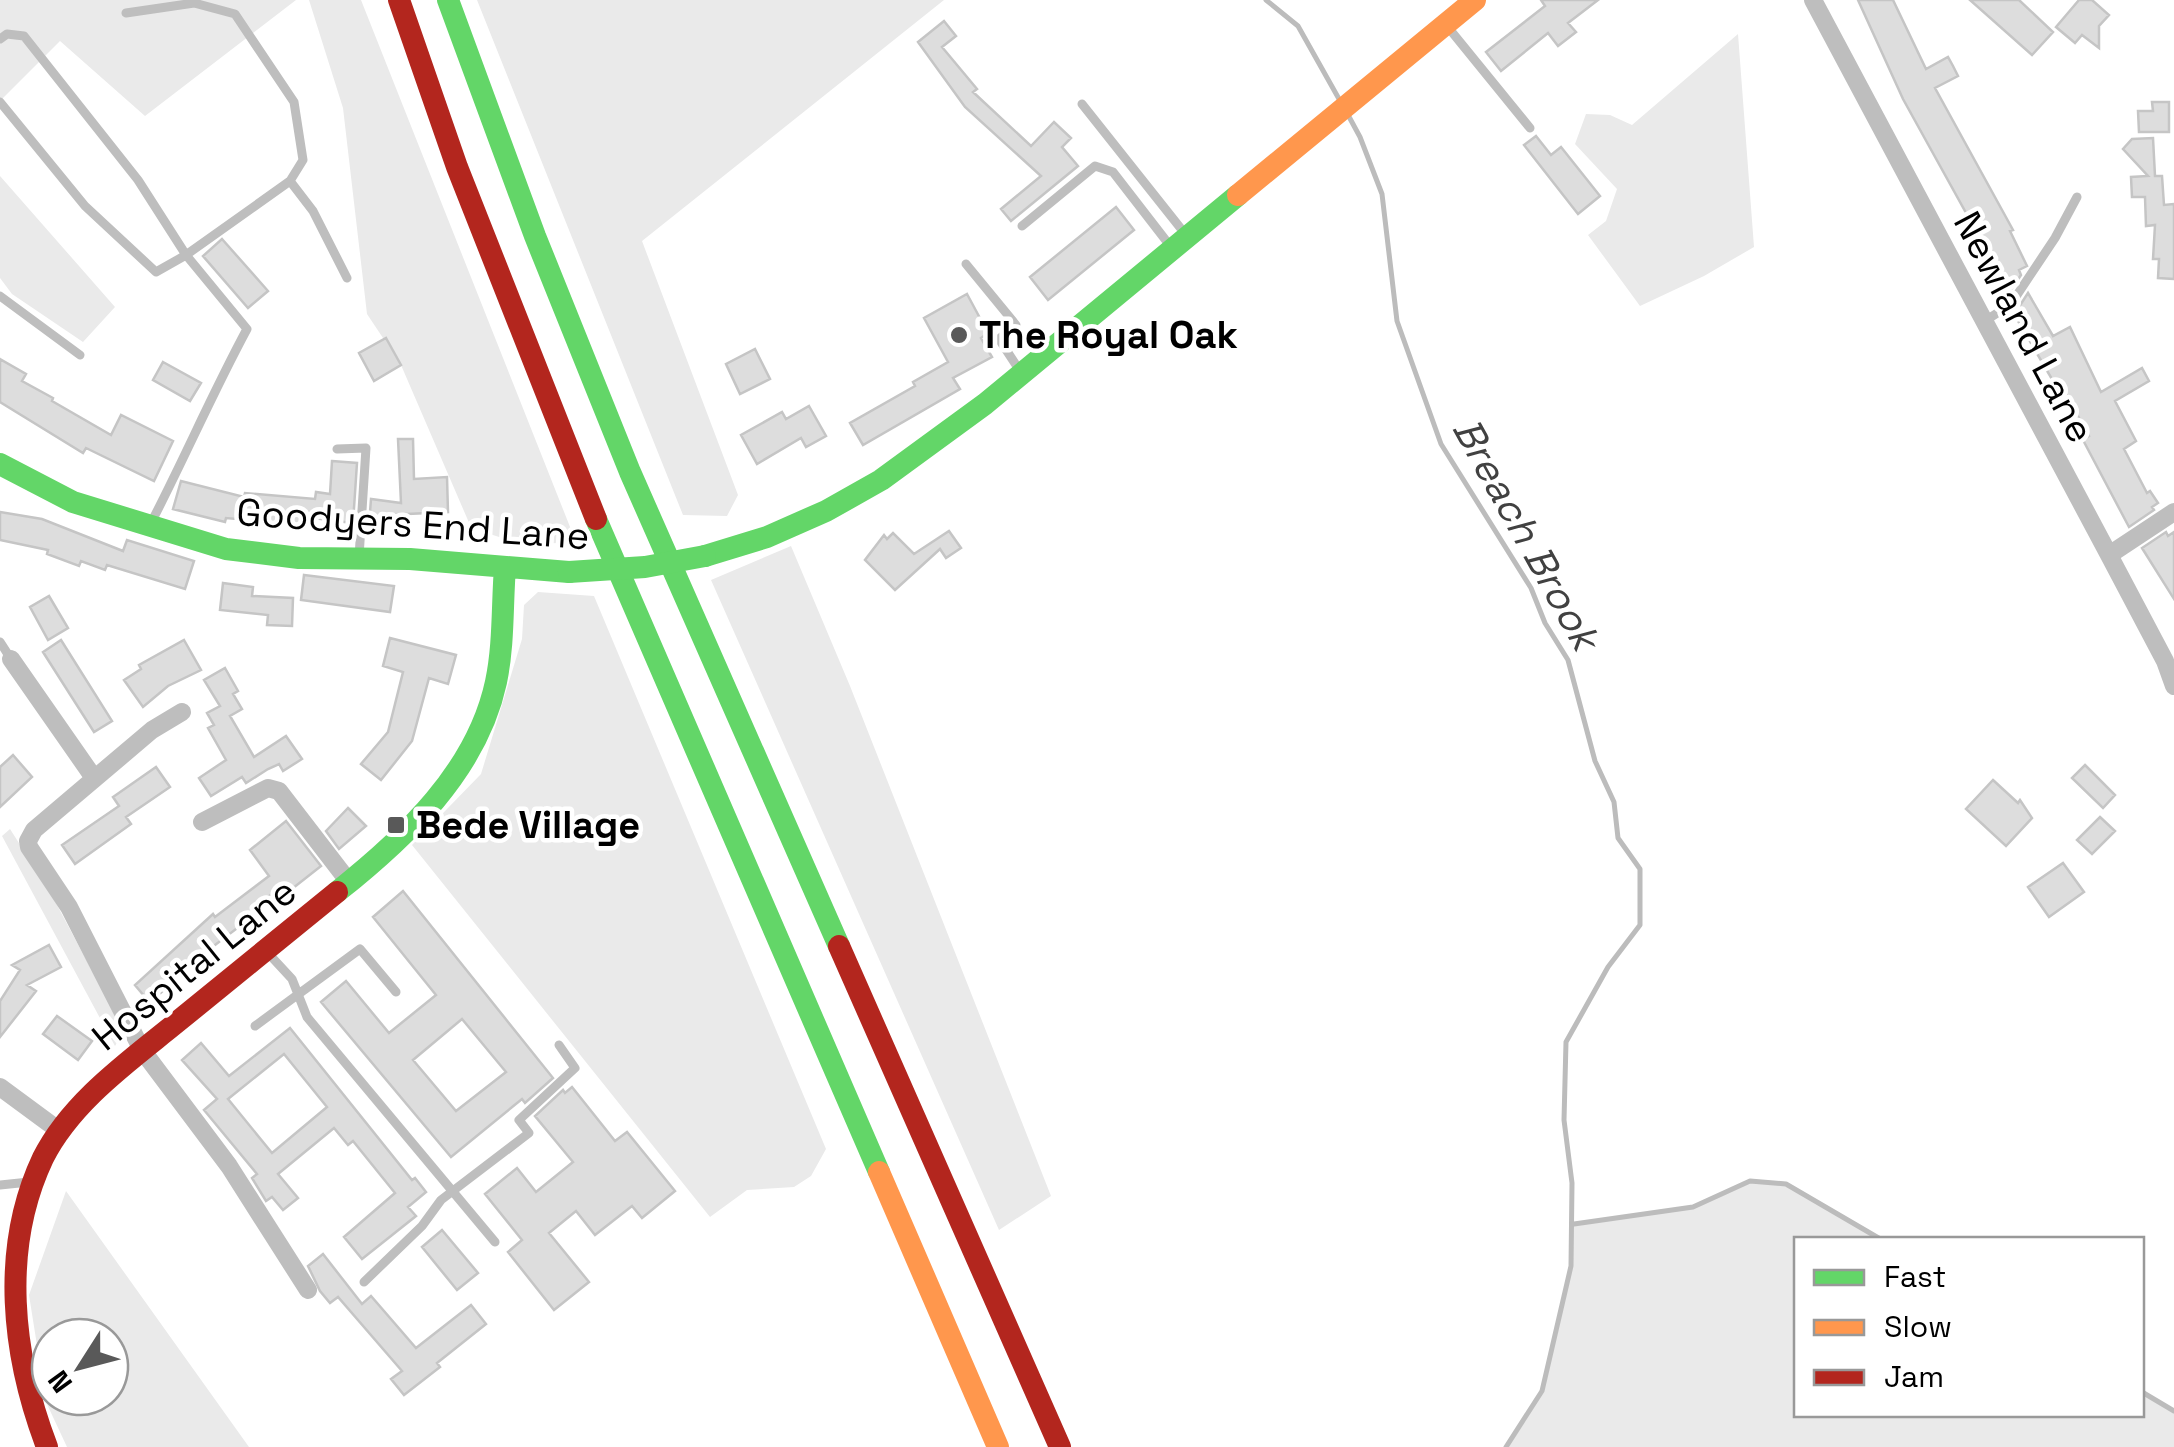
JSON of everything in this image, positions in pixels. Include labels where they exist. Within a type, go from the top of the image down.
[{"type":"main road","points":[[398,0],[456,166],[579,480],[998,1447]]},
{"type":"main road","points":[[448,0],[535,236],[630,472],[1060,1447]]},
{"type":"main road","name":"Goodyers End Lane","points":[[0,464],[73,502],[198,542],[256,554],[410,559],[569,572],[645,567],[705,556],[773,536],[874,487],[1021,373],[1475,0]]},
{"type":"main road","name":"Hospital Lane","points":[[46,1447],[22,1377],[10,1312],[16,1240],[32,1182],[61,1132],[106,1081],[417,823],[463,764],[494,693],[505,567]]},
{"type":"street","name":"Newland Lane","points":[[1813,0],[2110,555],[2174,686]]},
{"type":"street","points":[[2110,555],[2174,512]]},
{"type":"street","points":[[11,658],[94,778]]},
{"type":"street","points":[[182,712],[152,730],[34,830],[29,847],[68,907],[142,1050],[229,1166],[308,1290]]},
{"type":"street","points":[[202,822],[268,788],[279,791],[350,882]]},
{"type":"street","points":[[0,1087],[61,1132]]},
{"type":"lane","points":[[0,102],[85,206],[156,272],[290,181],[303,160],[294,102],[235,14],[194,3],[126,13]]},
{"type":"lane","points":[[1446,24],[1530,128]]},
{"type":"lane","points":[[0,39],[6,34],[24,36],[138,180],[186,254],[247,329],[149,528]]},
{"type":"lane","points":[[1082,104],[1180,243]]},
{"type":"lane","points":[[1022,226],[1095,166],[1113,172],[1180,243]]},
{"type":"lane","points":[[290,181],[314,210],[347,278]]},
{"type":"lane","points":[[1984,321],[2011,304],[2077,197]]},
{"type":"lane","points":[[966,264],[1016,325],[999,339],[1021,373]]},
{"type":"lane","points":[[0,296],[80,354]]},
{"type":"lane","points":[[337,448],[366,448],[359,560]]},
{"type":"lane","points":[[0,642],[11,658]]},
{"type":"lane","points":[[255,1026],[360,949],[396,992]]},
{"type":"lane","points":[[265,950],[292,979],[306,1018],[495,1242]]},
{"type":"lane","points":[[364,1282],[422,1226],[442,1200],[529,1133],[518,1120],[575,1068],[560,1045]]},
{"type":"lane","points":[[0,1185],[32,1182]]},
{"type":"shaded area","points":[[0,0],[296,0],[145,116],[60,41],[0,101]]},
{"type":"shaded area","points":[[309,0],[361,0],[576,542],[522,542],[470,525],[401,365],[367,314],[343,108]]},
{"type":"shaded area","points":[[477,0],[944,0],[642,241],[738,495],[727,516],[683,515]]},
{"type":"shaded area","points":[[1738,34],[1754,247],[1640,306],[1588,235],[1606,221],[1617,189],[1575,144],[1586,114],[1610,115],[1632,125]]},
{"type":"shaded area","points":[[0,176],[115,307],[83,342],[12,294],[0,278]]},
{"type":"shaded area","points":[[791,546],[1051,1196],[999,1230],[711,580]]},
{"type":"shaded area","points":[[538,592],[594,596],[826,1149],[811,1176],[794,1187],[747,1190],[710,1217],[412,845],[481,774],[522,639],[524,605]]},
{"type":"shaded area","points":[[10,829],[49,890],[124,1031],[115,1046],[2,836]]},
{"type":"shaded area","points":[[1750,1181],[1786,1184],[1879,1237],[1794,1237],[1794,1417],[2144,1417],[2144,1393],[2174,1411],[2174,1447],[1506,1447],[1522,1427],[1546,1373],[1568,1279],[1574,1224],[1693,1207]]},
{"type":"shaded area","points":[[66,1191],[249,1447],[67,1447],[53,1417],[130,1417],[130,1317],[32,1317],[29,1295]]},
{"type":"building","points":[[1541,0],[1598,0],[1568,23],[1576,32],[1558,46],[1548,33],[1501,71],[1486,52],[1545,6]]},
{"type":"building","points":[[1858,0],[1893,0],[1926,69],[1948,57],[1953,66],[1958,76],[1935,88],[2013,230],[2010,231],[2027,266],[2019,270],[2021,275],[2008,294],[1998,282],[1995,284],[1984,262],[1991,258],[1903,99]]},
{"type":"building","points":[[1970,0],[2019,0],[2053,32],[2032,55]]},
{"type":"building","points":[[2079,0],[2092,0],[2109,15],[2099,26],[2099,48],[2082,35],[2075,43],[2056,27]]},
{"type":"building","points":[[944,21],[956,36],[942,47],[977,89],[973,92],[1031,146],[1054,122],[1071,138],[1062,147],[1078,166],[1011,221],[1001,209],[1041,176],[965,107],[918,42]]},
{"type":"building","points":[[2152,102],[2169,102],[2169,132],[2139,132],[2138,111],[2153,111]]},
{"type":"building","points":[[1536,136],[1551,155],[1561,147],[1600,196],[1578,214],[1524,145]]},
{"type":"building","points":[[2153,138],[2155,176],[2162,176],[2164,205],[2174,204],[2174,279],[2158,278],[2159,259],[2153,259],[2155,225],[2146,226],[2145,197],[2132,197],[2131,177],[2148,176],[2123,149],[2132,139]]},
{"type":"building","points":[[1116,207],[1134,230],[1048,300],[1030,277]]},
{"type":"building","points":[[222,239],[268,291],[248,308],[203,256]]},
{"type":"building","points":[[2028,293],[2053,336],[2070,327],[2101,392],[2142,368],[2149,381],[2115,401],[2136,441],[2124,449],[2147,493],[2150,491],[2158,503],[2129,527],[2083,440],[2089,436],[2018,321],[2022,319],[2017,310]]},
{"type":"building","points":[[967,294],[988,333],[981,338],[992,357],[953,378],[960,389],[863,445],[850,423],[948,362],[924,318]]},
{"type":"building","points":[[386,338],[401,365],[374,381],[359,353]]},
{"type":"building","points":[[755,349],[770,379],[740,394],[726,364]]},
{"type":"building","points":[[0,359],[26,374],[22,381],[111,435],[121,415],[173,441],[154,481],[86,448],[83,453],[0,402]]},
{"type":"building","points":[[163,362],[201,383],[190,401],[153,380]]},
{"type":"building","points":[[809,406],[826,436],[806,447],[801,438],[757,464],[741,435],[782,412],[786,419]]},
{"type":"building","points":[[398,439],[413,439],[414,479],[447,477],[448,512],[387,515],[386,527],[369,525],[371,499],[401,503]]},
{"type":"building","points":[[332,461],[357,463],[353,523],[305,517],[304,525],[226,518],[225,522],[173,509],[181,481],[244,497],[245,493],[315,499],[316,492],[330,494]]},
{"type":"building","points":[[0,512],[42,519],[123,551],[127,540],[194,561],[185,589],[107,565],[105,570],[81,561],[79,566],[47,554],[48,550],[0,540]]},
{"type":"building","points":[[949,531],[961,548],[946,558],[940,549],[895,590],[865,560],[884,535],[887,539],[893,533],[914,554]]},
{"type":"building","points":[[2166,532],[2168,536],[2174,532],[2174,599],[2142,548]]},
{"type":"building","points":[[304,575],[394,586],[390,612],[301,600]]},
{"type":"building","points":[[223,583],[253,587],[252,596],[293,598],[292,626],[267,625],[268,615],[220,610]]},
{"type":"building","points":[[49,596],[68,628],[48,640],[30,607]]},
{"type":"building","points":[[390,638],[456,655],[448,684],[429,678],[412,741],[381,780],[361,764],[388,732],[403,672],[383,666]]},
{"type":"building","points":[[61,640],[112,721],[94,732],[43,652]]},
{"type":"building","points":[[184,640],[201,670],[168,686],[143,707],[124,680],[141,669],[139,665]]},
{"type":"building","points":[[225,668],[238,691],[233,694],[242,709],[230,716],[254,757],[286,736],[302,759],[283,771],[279,764],[246,783],[242,777],[211,796],[199,778],[226,760],[208,728],[214,725],[207,713],[220,706],[204,680]]},
{"type":"building","points":[[13,755],[32,777],[0,807],[0,767]]},
{"type":"building","points":[[2085,765],[2115,795],[2103,808],[2072,778]]},
{"type":"building","points":[[156,767],[170,787],[126,817],[131,824],[75,864],[62,845],[119,806],[113,797]]},
{"type":"building","points":[[1993,780],[2018,803],[2020,800],[2032,818],[2006,846],[1966,809]]},
{"type":"building","points":[[348,808],[366,826],[339,849],[326,831]]},
{"type":"building","points":[[2100,817],[2115,831],[2092,854],[2077,840]]},
{"type":"building","points":[[286,821],[321,866],[283,896],[278,889],[254,908],[257,913],[198,958],[150,1003],[135,985],[213,914],[215,917],[269,876],[250,850]]},
{"type":"building","points":[[2063,863],[2084,892],[2049,917],[2028,887]]},
{"type":"building","points":[[403,891],[553,1078],[451,1157],[321,1002],[346,981],[389,1033],[436,995],[373,917]],"holes":[[[462,1019],[506,1072],[456,1111],[413,1060]]]},
{"type":"building","points":[[49,945],[61,967],[27,985],[36,991],[0,1037],[0,1001],[20,970],[12,965]]},
{"type":"building","points":[[57,1016],[92,1041],[78,1060],[43,1034]]},
{"type":"building","points":[[290,1028],[412,1180],[415,1178],[426,1192],[408,1207],[416,1216],[362,1259],[344,1237],[395,1193],[353,1141],[348,1145],[334,1128],[278,1174],[298,1198],[283,1210],[272,1197],[266,1201],[252,1178],[257,1174],[204,1110],[217,1099],[182,1060],[201,1043],[229,1076]],"holes":[[[284,1054],[327,1107],[272,1153],[228,1099]]]},
{"type":"building","points":[[572,1087],[615,1141],[627,1132],[675,1191],[642,1218],[632,1206],[595,1235],[576,1211],[549,1233],[589,1282],[554,1310],[508,1252],[522,1240],[485,1194],[517,1168],[536,1192],[573,1162],[535,1116],[563,1090],[565,1093]]},
{"type":"building","points":[[442,1230],[478,1273],[457,1290],[422,1247]]},
{"type":"building","points":[[323,1254],[362,1304],[371,1296],[416,1348],[471,1305],[486,1324],[404,1395],[391,1379],[402,1371],[338,1297],[330,1303],[320,1291],[308,1266]]},
{"type":"waterway","name":"Breach Brook","points":[[1266,0],[1298,26],[1339,99]]},
{"type":"waterway","name":"Breach Brook","points":[[1347,113],[1382,194],[1397,321],[1441,444],[1531,588],[1545,623],[1568,660],[1595,761],[1614,802],[1618,838],[1640,869],[1640,925],[1608,967],[1566,1042],[1564,1120],[1572,1183],[1571,1266],[1542,1391],[1506,1447]]},
{"type":"waterway","points":[[1574,1224],[1693,1207],[1750,1181],[1786,1184],[1877,1237]]},
{"type":"waterway","points":[[2144,1393],[2174,1411]]},
{"type":"traffic: fast","points":[[448,0],[535,236],[630,472],[839,946]]},
{"type":"traffic: fast","points":[[705,556],[767,537],[826,511],[881,480],[985,404],[1238,195]]},
{"type":"traffic: fast","points":[[0,464],[73,502],[226,549],[299,558],[410,559],[569,572]]},
{"type":"traffic: fast","points":[[596,519],[879,1172]]},
{"type":"traffic: fast","points":[[569,572],[645,567],[705,556]]},
{"type":"traffic: fast","points":[[337,892],[412,825],[435,800],[473,745],[496,682],[505,567]]},
{"type":"traffic: slow","points":[[1238,195],[1475,0]]},
{"type":"traffic: slow","points":[[879,1172],[998,1447]]},
{"type":"traffic: jam","points":[[399,0],[457,167],[596,519]]},
{"type":"traffic: jam","points":[[47,1447],[26,1376],[16,1302],[21,1229],[29,1193],[43,1158],[68,1120],[100,1086],[337,892]]},
{"type":"traffic: jam","points":[[839,946],[1060,1447]]},
{"type":"place","name":"The Royal Oak","points":[[959,335]]},
{"type":"place","name":"Bede Village","points":[[396,825]]}]
